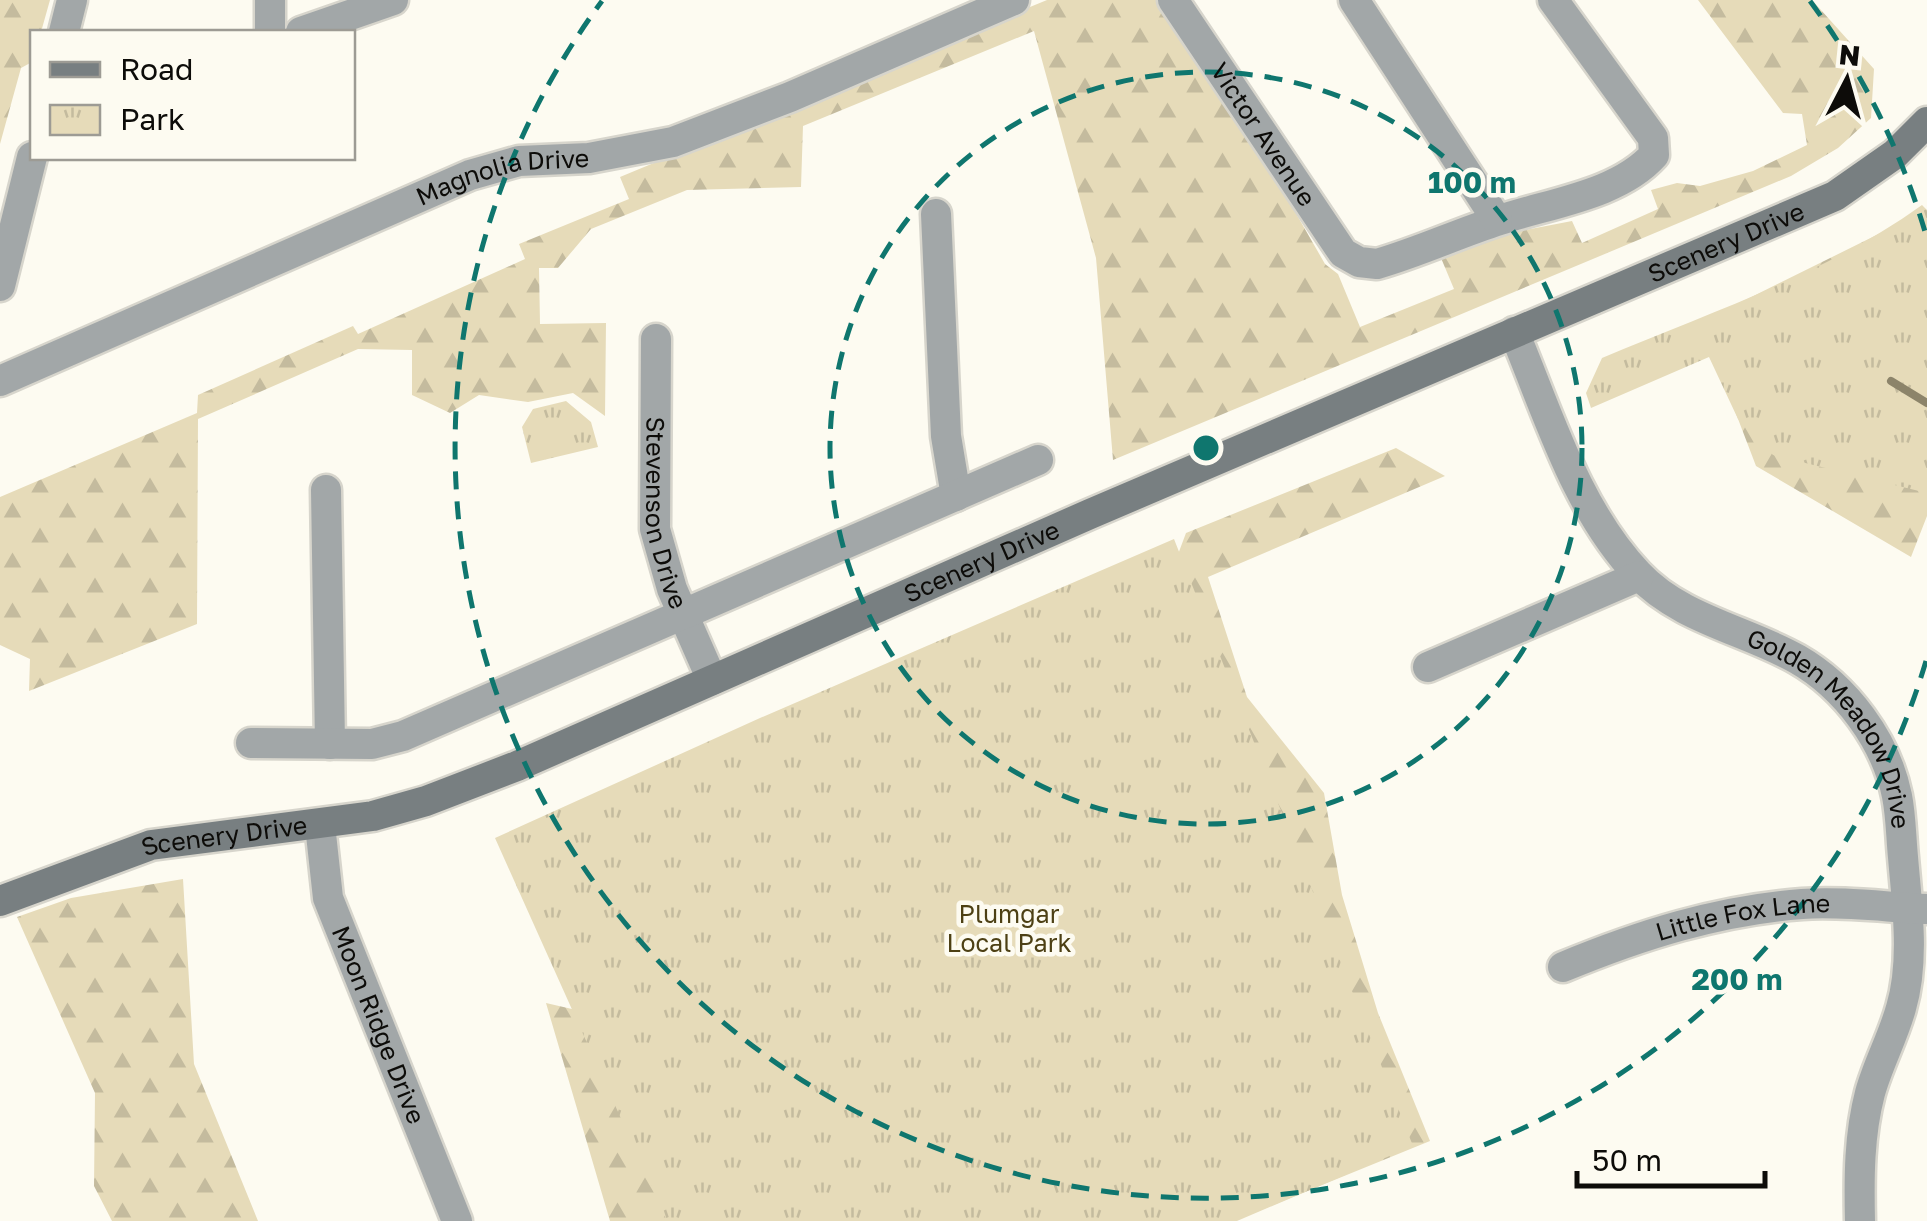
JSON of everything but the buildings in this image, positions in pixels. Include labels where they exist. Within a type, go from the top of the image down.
[{"type":"street","points":[[64,30],[72,0]]},
{"type":"street","points":[[270,0],[270,30]]},
{"type":"street","points":[[307,30],[393,0]]},
{"type":"street","name":"Magnolia Drive","points":[[0,381],[470,175],[519,161],[588,158],[674,142],[1014,0]]},
{"type":"street","name":"Victor Avenue","points":[[1173,0],[1343,253],[1359,262],[1377,264],[1497,220]]},
{"type":"street","points":[[1354,0],[1497,220],[1598,190],[1641,169],[1654,155],[1653,138],[1553,0]]},
{"type":"street","name":"Scenery Drive","points":[[0,901],[151,845],[320,825],[426,802],[517,766],[1835,196],[1895,154],[1927,122]]},
{"type":"street","points":[[0,286],[31,160]]},
{"type":"street","points":[[936,214],[946,436],[956,496]]},
{"type":"street","name":"Golden Meadow Drive","points":[[1514,332],[1576,478],[1604,530],[1639,576],[1684,608],[1799,660],[1840,693],[1869,728],[1887,761],[1898,797],[1917,908],[1902,1006],[1870,1092],[1860,1142],[1860,1221]]},
{"type":"street","name":"Stevenson Drive","points":[[656,339],[654,521],[664,567],[712,680]]},
{"type":"street","points":[[251,743],[372,744],[404,736],[1038,460]]},
{"type":"street","points":[[326,490],[330,744]]},
{"type":"street","points":[[1428,667],[1639,576]]},
{"type":"street","name":"Moon Ridge Drive","points":[[320,825],[328,898],[457,1221]]},
{"type":"street","name":"Little Fox Lane","points":[[1563,967],[1698,919],[1804,904],[1917,908]]},
{"type":"green space","points":[[0,0],[50,0],[42,30],[30,30],[30,63],[21,68],[0,144]]},
{"type":"green space","points":[[1047,0],[1159,0],[1325,264],[1338,274],[1360,327],[1454,289],[1441,258],[1499,235],[1572,221],[1582,243],[1658,209],[1651,190],[1677,183],[1700,186],[1753,171],[1807,145],[1802,114],[1783,113],[1698,0],[1812,0],[1874,69],[1871,118],[1838,148],[1791,176],[1113,460],[1096,258],[1034,31],[803,126],[801,187],[687,190],[591,229],[558,268],[539,268],[540,324],[606,323],[605,416],[573,393],[528,402],[479,395],[450,413],[412,395],[412,350],[358,349],[198,419],[197,624],[29,691],[30,659],[0,645],[0,497],[197,413],[198,395],[353,326],[358,334],[525,259],[519,244],[629,199],[620,177]]},
{"type":"green space","points":[[1922,205],[1927,210],[1927,493],[1773,455],[1738,419],[1709,357],[1591,408],[1586,393],[1602,358],[1807,272]]},
{"type":"green space","points":[[1927,210],[1927,516],[1911,557],[1756,466],[1701,322]]},
{"type":"green space","points":[[566,401],[591,422],[598,447],[531,463],[522,427],[533,409]]},
{"type":"green space","name":"Plumgar Local Park","points":[[1396,448],[1445,476],[1208,577],[1247,697],[1324,793],[1342,895],[1378,1013],[1430,1141],[1234,1221],[610,1221],[546,1003],[598,1015],[1177,557],[1186,533]]},
{"type":"green space","name":"Plumgar Local Park","points":[[1174,539],[1413,1146],[1237,1221],[667,1221],[495,838],[760,718]]},
{"type":"green space","points":[[183,879],[194,1064],[258,1221],[112,1221],[94,1186],[95,1093],[17,917],[71,898]]},
{"type":"waterway","points":[[1891,381],[1927,403]]}]
